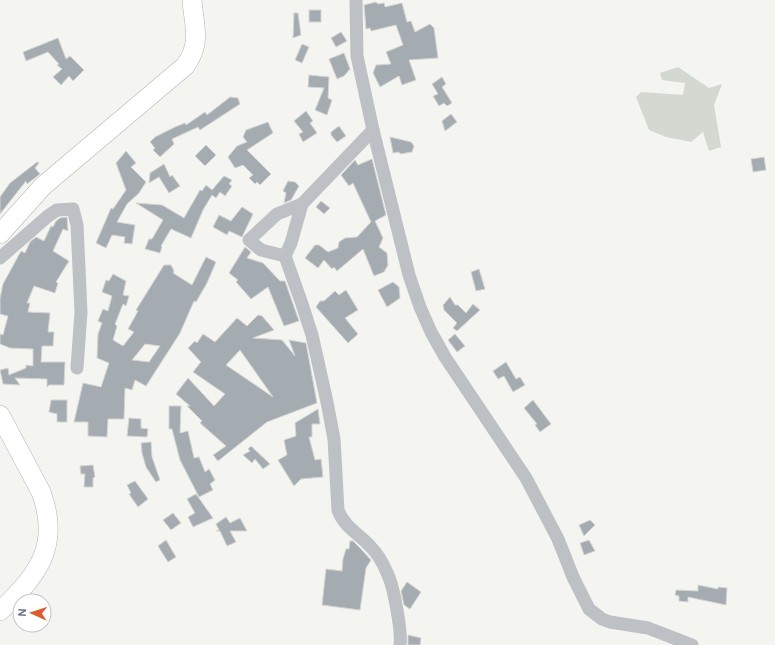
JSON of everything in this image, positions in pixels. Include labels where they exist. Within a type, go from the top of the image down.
[{"type":"highway","points":[[0,234],[43,186],[185,66],[196,47],[192,0]]},
{"type":"highway","points":[[0,415],[41,492],[46,506],[49,529],[48,546],[39,567],[0,611]]},
{"type":"street","points":[[356,0],[357,56],[373,130],[409,275],[420,307],[445,357],[526,478],[558,539],[583,599],[590,608],[602,619],[648,628],[692,645]]},
{"type":"street","points":[[284,256],[271,254],[261,250],[249,240],[277,214],[302,204],[373,130]]},
{"type":"street","points":[[302,204],[293,238],[284,256],[306,316],[327,402],[334,440],[338,510],[341,519],[348,527],[371,547],[389,577],[400,632],[400,645]]},
{"type":"street","points":[[0,258],[48,216],[57,210],[73,209],[77,225],[81,312],[77,368]]},
{"type":"shaded area","points":[[678,67],[709,88],[722,84],[714,105],[721,147],[709,151],[703,132],[691,142],[666,137],[649,130],[636,97],[641,92],[683,95],[685,83],[662,80],[660,73]]},
{"type":"building","points":[[376,2],[378,4],[384,3],[385,7],[402,3],[407,22],[411,21],[415,32],[430,24],[434,28],[438,58],[409,60],[416,80],[402,85],[399,76],[380,87],[373,73],[376,65],[391,64],[386,52],[403,45],[396,25],[371,31],[370,28],[366,29],[364,5]]},
{"type":"building","points":[[309,10],[321,10],[321,22],[309,22]]},
{"type":"building","points":[[294,13],[298,13],[301,35],[293,38]]},
{"type":"building","points":[[341,32],[347,41],[336,47],[331,38]]},
{"type":"building","points":[[58,38],[66,59],[70,56],[84,70],[73,81],[69,76],[61,85],[53,77],[62,69],[57,65],[59,64],[48,52],[26,61],[23,52]]},
{"type":"building","points":[[302,44],[309,47],[302,63],[295,60]]},
{"type":"building","points":[[344,53],[350,69],[344,76],[337,79],[329,59]]},
{"type":"building","points":[[309,75],[329,77],[328,98],[332,100],[327,115],[315,110],[324,88],[308,87]]},
{"type":"building","points":[[442,77],[446,84],[442,87],[452,103],[447,106],[444,103],[439,106],[433,96],[438,94],[432,84]]},
{"type":"building","points":[[230,97],[238,98],[240,104],[200,130],[198,127],[172,139],[174,144],[160,157],[153,150],[155,148],[150,142],[155,137],[185,123],[186,125],[205,112],[207,115]]},
{"type":"building","points":[[306,111],[313,121],[310,123],[317,133],[303,142],[299,134],[303,132],[294,121]]},
{"type":"building","points":[[451,114],[457,122],[445,131],[442,121]]},
{"type":"building","points":[[268,122],[273,133],[247,150],[271,174],[260,185],[257,182],[255,184],[249,178],[253,175],[243,165],[235,168],[228,157],[237,146],[247,142],[243,137],[246,130]]},
{"type":"building","points":[[339,126],[346,136],[337,142],[331,135],[331,132]]},
{"type":"building","points":[[390,137],[411,142],[414,146],[412,152],[400,154],[399,152],[393,153]]},
{"type":"building","points":[[206,145],[216,155],[205,166],[195,156]]},
{"type":"building","points":[[126,151],[136,163],[131,167],[146,182],[139,193],[127,204],[117,222],[135,225],[132,244],[124,243],[125,237],[112,235],[106,248],[96,243],[111,208],[113,209],[126,190],[116,163]]},
{"type":"building","points":[[764,157],[766,170],[753,172],[751,159]]},
{"type":"building","points":[[372,159],[386,215],[375,221],[383,238],[379,247],[387,253],[388,265],[384,272],[374,276],[363,249],[337,271],[334,267],[332,269],[324,260],[318,268],[305,258],[315,245],[319,245],[328,252],[338,248],[339,242],[345,238],[357,237],[371,222],[353,183],[349,186],[341,175],[355,160],[358,165]]},
{"type":"building","points":[[37,162],[39,163],[35,168],[40,174],[27,184],[26,181],[0,214],[0,197],[10,183]]},
{"type":"building","points":[[164,164],[170,177],[172,175],[180,186],[169,193],[159,177],[149,183],[150,173]]},
{"type":"building","points":[[224,176],[232,180],[229,184],[232,186],[225,196],[220,192],[216,198],[212,195],[203,210],[191,238],[171,229],[161,246],[160,253],[145,249],[149,239],[152,239],[163,220],[136,203],[162,205],[184,218],[200,190],[202,191],[206,185],[212,190]]},
{"type":"building","points":[[288,181],[295,182],[299,186],[291,200],[284,203],[286,193],[283,191]]},
{"type":"building","points":[[321,201],[330,208],[324,214],[316,207]]},
{"type":"building","points":[[242,207],[253,214],[242,237],[229,231],[227,235],[213,227],[219,215],[231,221]]},
{"type":"building","points":[[67,217],[68,231],[63,229],[53,251],[69,261],[56,282],[58,283],[55,293],[34,286],[27,303],[30,303],[28,312],[50,313],[48,332],[54,332],[53,346],[42,346],[41,362],[65,362],[64,385],[49,385],[47,387],[47,379],[15,378],[20,385],[3,384],[0,370],[8,368],[9,375],[26,368],[26,365],[33,366],[33,349],[10,348],[0,344],[0,334],[3,335],[8,316],[0,314],[0,298],[3,284],[21,251],[25,253],[30,242],[36,237],[44,241],[51,226],[53,227],[56,221],[60,218]]},
{"type":"building","points":[[245,247],[251,252],[247,258],[263,263],[280,281],[285,281],[299,321],[284,326],[268,287],[251,299],[236,282],[238,280],[229,273]]},
{"type":"building","points":[[206,257],[216,262],[207,283],[196,302],[194,301],[180,333],[146,386],[135,380],[132,390],[125,388],[124,419],[108,419],[107,437],[88,436],[88,422],[74,422],[83,383],[101,387],[109,363],[97,358],[98,334],[102,323],[98,321],[103,309],[108,311],[112,296],[102,292],[106,280],[109,281],[113,274],[126,281],[123,295],[129,296],[126,306],[123,304],[115,324],[117,326],[113,340],[123,346],[134,332],[128,329],[138,311],[136,310],[164,265],[171,265],[174,271],[173,273],[192,285]],"holes":[[[145,344],[160,346],[149,362],[132,360]]]},
{"type":"building","points":[[479,269],[485,289],[476,291],[471,272]]},
{"type":"building","points":[[393,282],[399,287],[400,298],[387,307],[378,290]]},
{"type":"building","points":[[346,290],[358,310],[345,318],[358,334],[348,343],[316,307],[320,301],[324,301],[335,291],[339,295]]},
{"type":"building","points":[[450,297],[455,305],[458,305],[466,313],[473,304],[480,310],[457,331],[453,328],[457,323],[444,310],[443,305]]},
{"type":"building","points":[[258,315],[262,316],[274,330],[253,338],[282,340],[295,356],[289,340],[306,343],[317,403],[267,422],[218,461],[213,455],[226,446],[200,423],[202,421],[187,406],[190,406],[176,394],[188,378],[214,406],[225,394],[193,372],[201,362],[188,348],[195,341],[197,343],[203,334],[215,342],[237,318],[247,326]],"holes":[[[240,350],[273,397],[226,365]]]},
{"type":"building","points":[[455,334],[465,346],[457,352],[448,340]]},
{"type":"building","points":[[506,362],[516,379],[520,377],[525,385],[513,392],[504,376],[498,379],[493,371]]},
{"type":"building","points":[[51,400],[67,400],[67,422],[57,422],[57,414],[49,412]]},
{"type":"building","points":[[533,400],[551,424],[540,432],[535,425],[537,424],[524,408]]},
{"type":"building","points":[[169,406],[181,406],[180,433],[188,431],[194,458],[199,457],[205,472],[209,469],[215,480],[210,484],[213,490],[199,497],[180,460],[172,429],[169,429]]},
{"type":"building","points":[[318,409],[320,424],[312,424],[312,437],[309,437],[315,460],[321,459],[323,477],[301,479],[294,486],[278,460],[287,455],[284,440],[296,436],[295,423]]},
{"type":"building","points":[[129,418],[141,419],[141,428],[148,429],[147,437],[127,436]]},
{"type":"building","points":[[151,442],[152,457],[160,480],[156,482],[146,467],[142,453],[141,443]]},
{"type":"building","points":[[251,446],[270,464],[263,469],[255,459],[252,463],[243,455],[250,451],[248,449]]},
{"type":"building","points":[[93,465],[95,477],[93,478],[93,487],[84,487],[85,474],[81,474],[80,466]]},
{"type":"building","points":[[135,481],[148,499],[138,507],[129,494],[131,493],[127,485]]},
{"type":"building","points":[[196,494],[213,518],[193,527],[188,517],[195,513],[187,499]]},
{"type":"building","points":[[173,513],[181,523],[171,530],[163,520]]},
{"type":"building","points":[[226,517],[230,523],[240,518],[247,531],[230,531],[236,542],[227,546],[220,531],[216,531],[219,530],[216,524]]},
{"type":"building","points":[[590,520],[595,525],[584,536],[579,525]]},
{"type":"building","points":[[166,540],[176,557],[168,562],[158,546]]},
{"type":"building","points":[[589,540],[595,551],[584,555],[580,543]]},
{"type":"building","points":[[350,541],[353,541],[371,560],[366,568],[360,610],[322,605],[326,569],[342,571],[343,559],[346,549],[349,549]]},
{"type":"building","points":[[407,582],[421,592],[410,609],[404,605],[401,591]]},
{"type":"building","points":[[698,585],[718,589],[718,587],[727,588],[726,605],[688,597],[688,602],[679,601],[679,596],[675,595],[676,590],[698,591]]},
{"type":"building","points":[[408,635],[421,638],[420,645],[408,645]]}]
